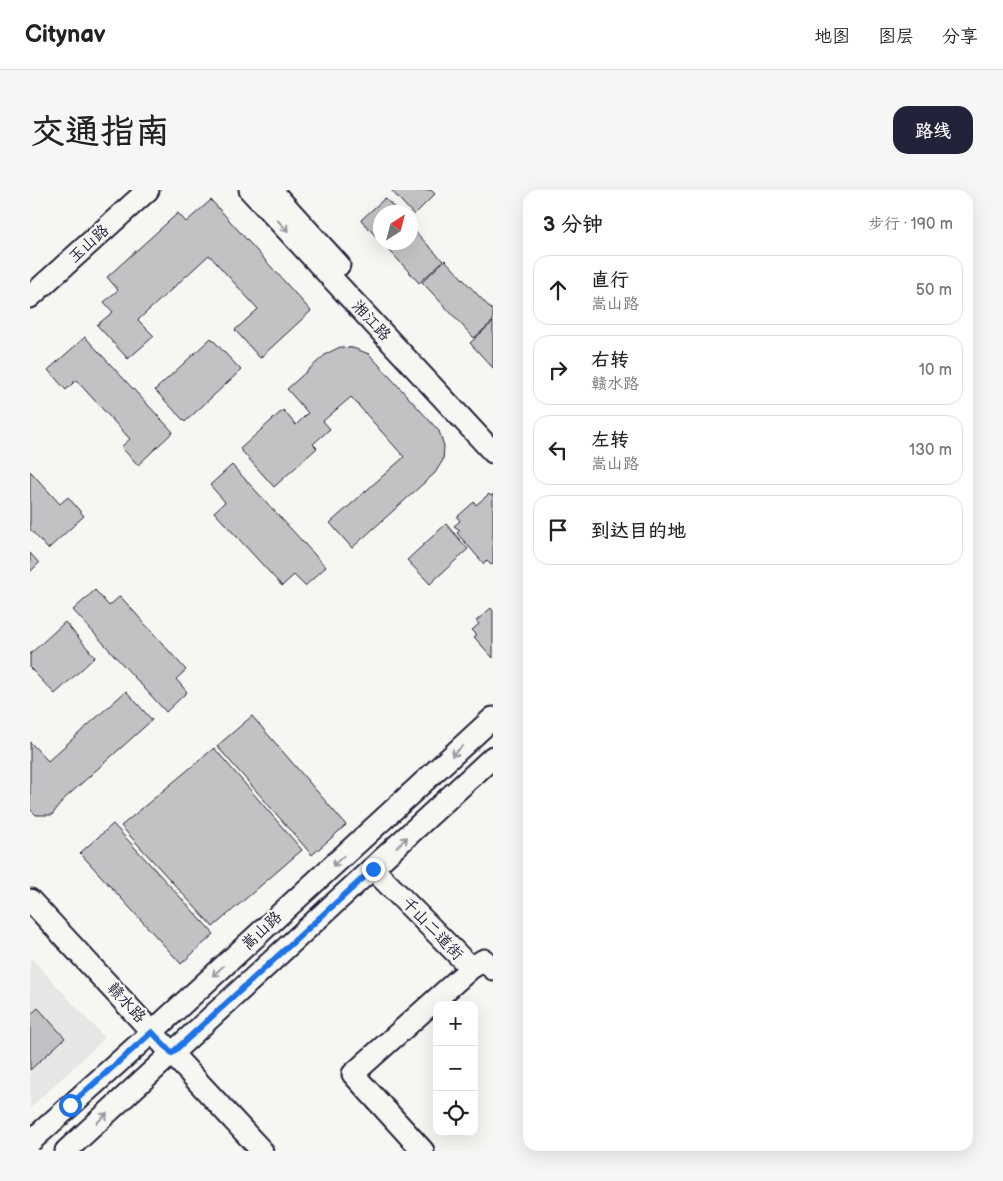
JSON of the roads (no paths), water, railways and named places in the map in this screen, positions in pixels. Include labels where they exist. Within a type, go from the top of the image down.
[{"type":"main road","name":"玉山路","points":[[30,298],[148,190]]},
{"type":"main road","name":"湘江路","points":[[250,190],[493,452]]},
{"type":"main road","name":"湘江路","points":[[271,190],[493,433]]},
{"type":"main road","name":"嵩山路","points":[[30,1142],[148,1036],[493,718]]},
{"type":"main road","name":"嵩山路","points":[[66,1151],[493,757]]},
{"type":"main road","name":"千山二道街","points":[[373,869],[471,968],[484,960],[493,969]]},
{"type":"main road","name":"赣水路","points":[[30,900],[148,1036]]},
{"type":"main road","name":"赣水路","points":[[30,913],[168,1057],[262,1151]]},
{"type":"main road","points":[[422,1151],[353,1074],[471,968]]},
{"type":"main road","name":"赣水路","points":[[168,1057],[247,1151]]}]
